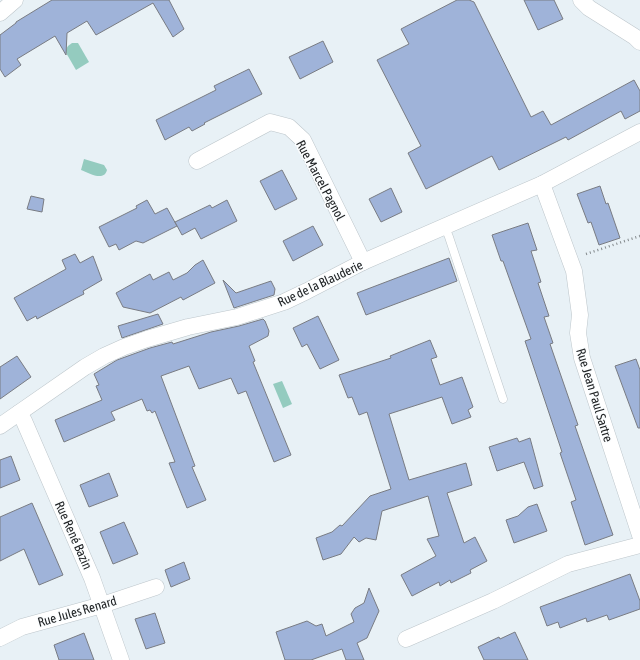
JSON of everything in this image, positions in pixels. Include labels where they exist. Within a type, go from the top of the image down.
[{"type":"street","points":[[0,13],[15,0]]},
{"type":"street","points":[[581,0],[589,8],[635,37],[640,42]]},
{"type":"street","name":"Rue Marcel Pagnol","points":[[197,161],[270,122],[289,127],[303,140],[363,262]]},
{"type":"street","name":"Rue de la Blauderie","points":[[0,426],[85,367],[104,356],[147,339],[188,327],[236,317],[284,302],[363,262],[542,184],[640,132]]},
{"type":"street","name":"Rue Jean Paul Sartre","points":[[542,184],[574,271],[580,315],[578,332],[582,358],[640,535]]},
{"type":"street","name":"Rue René Bazin","points":[[19,413],[24,421],[86,564],[121,660]]},
{"type":"street","points":[[406,639],[493,601],[568,564],[640,545]]},
{"type":"street","name":"Rue Jules Renard","points":[[0,638],[22,627],[102,605],[156,588]]},
{"type":"lane","points":[[445,227],[503,400]]},
{"type":"path","points":[[570,260],[640,236]]},
{"type":"shaded area","points":[[72,43],[78,43],[89,62],[76,70],[65,51]]},
{"type":"shaded area","points":[[84,159],[104,165],[107,170],[105,174],[96,176],[81,170]]},
{"type":"shaded area","points":[[282,381],[292,404],[283,408],[273,384]]},
{"type":"building","points":[[52,0],[169,0],[184,29],[173,37],[153,3],[96,35],[87,21],[67,33],[66,55],[55,36],[17,59],[21,65],[5,77],[0,69],[0,35],[16,22]]},
{"type":"building","points":[[457,0],[469,0],[474,2],[531,117],[543,111],[551,125],[634,80],[640,91],[640,111],[625,119],[621,111],[568,140],[566,137],[499,170],[492,156],[426,189],[408,153],[421,146],[377,60],[409,44],[401,29]]},
{"type":"building","points":[[524,0],[554,0],[563,19],[538,30]]},
{"type":"building","points":[[323,41],[333,62],[300,79],[289,57]]},
{"type":"building","points":[[249,69],[262,94],[204,123],[205,124],[192,131],[189,127],[165,140],[156,120],[216,90],[214,86]]},
{"type":"building","points":[[282,170],[297,199],[275,210],[260,181]]},
{"type":"building","points":[[600,186],[606,204],[608,203],[620,238],[599,245],[591,222],[588,223],[577,194]]},
{"type":"building","points":[[391,188],[402,212],[381,222],[369,199]]},
{"type":"building","points":[[31,196],[44,199],[42,212],[27,209]]},
{"type":"building","points":[[147,200],[155,214],[167,208],[177,226],[143,243],[136,241],[119,250],[116,244],[109,247],[99,227],[137,208],[136,206]]},
{"type":"building","points":[[227,200],[237,221],[201,239],[195,228],[182,235],[175,222],[210,205],[212,208]]},
{"type":"building","points":[[528,223],[537,250],[531,251],[541,282],[538,283],[549,316],[544,317],[553,343],[550,344],[578,425],[575,426],[613,535],[585,545],[571,502],[576,500],[560,453],[562,452],[525,341],[531,339],[492,235]]},
{"type":"building","points":[[313,226],[323,245],[293,261],[283,241]]},
{"type":"building","points":[[75,254],[80,263],[93,256],[102,280],[83,291],[84,294],[37,319],[36,316],[27,321],[14,298],[66,269],[62,260]]},
{"type":"building","points":[[449,258],[457,281],[366,315],[357,293]]},
{"type":"building","points":[[203,260],[215,283],[183,300],[181,297],[150,313],[123,307],[116,293],[150,274],[153,280],[169,272],[173,280],[187,273]]},
{"type":"building","points":[[223,280],[236,293],[271,281],[275,289],[274,295],[234,308]]},
{"type":"building","points":[[158,314],[163,324],[122,338],[118,326]]},
{"type":"building","points":[[318,316],[339,360],[320,369],[307,344],[302,347],[293,328]]},
{"type":"building","points":[[263,319],[269,331],[268,336],[249,346],[255,361],[253,362],[291,455],[274,462],[246,391],[238,394],[231,378],[199,389],[189,366],[161,376],[195,466],[192,467],[206,500],[187,508],[169,463],[175,462],[155,411],[152,413],[150,410],[147,411],[142,399],[111,412],[115,420],[64,442],[55,420],[102,400],[96,386],[99,385],[94,374],[117,360],[150,348],[172,342],[173,344],[211,332]]},
{"type":"building","points":[[430,340],[437,357],[431,359],[440,385],[462,377],[473,407],[468,410],[471,417],[452,424],[442,397],[389,414],[409,480],[466,463],[472,485],[447,493],[464,543],[475,537],[487,561],[470,570],[471,573],[451,583],[450,580],[440,586],[439,582],[412,596],[401,575],[436,556],[427,539],[439,536],[428,496],[382,511],[376,540],[366,538],[359,542],[354,537],[341,554],[323,560],[316,538],[332,532],[340,525],[342,526],[370,496],[391,489],[367,412],[359,415],[352,397],[348,398],[339,375],[391,358],[390,356]]},
{"type":"building","points":[[17,356],[31,377],[0,399],[0,367]]},
{"type":"building","points":[[636,359],[640,370],[640,428],[638,428],[615,366]]},
{"type":"building","points":[[517,438],[519,442],[530,438],[543,486],[534,489],[524,462],[497,471],[489,447]]},
{"type":"building","points":[[11,456],[20,480],[0,488],[0,460]]},
{"type":"building","points":[[109,473],[118,496],[89,507],[80,485]]},
{"type":"building","points":[[32,503],[63,575],[39,585],[24,549],[0,561],[0,517]]},
{"type":"building","points":[[537,504],[547,531],[514,543],[506,520],[518,516],[528,507]]},
{"type":"building","points":[[124,522],[138,554],[113,564],[100,532]]},
{"type":"building","points":[[184,562],[190,579],[171,587],[165,570]]},
{"type":"building","points":[[630,574],[640,601],[640,609],[609,620],[607,615],[587,622],[586,618],[560,628],[558,622],[547,626],[540,607]]},
{"type":"building","points":[[369,588],[379,611],[367,638],[357,643],[364,660],[346,660],[342,649],[311,660],[285,660],[276,632],[307,621],[316,626],[322,624],[326,636],[354,622],[351,614],[355,608],[364,603]]},
{"type":"building","points":[[155,613],[165,643],[146,649],[135,619]]},
{"type":"building","points":[[515,632],[528,660],[484,660],[478,647],[499,637],[500,639]]},
{"type":"building","points":[[84,633],[94,660],[59,660],[54,645]]}]
